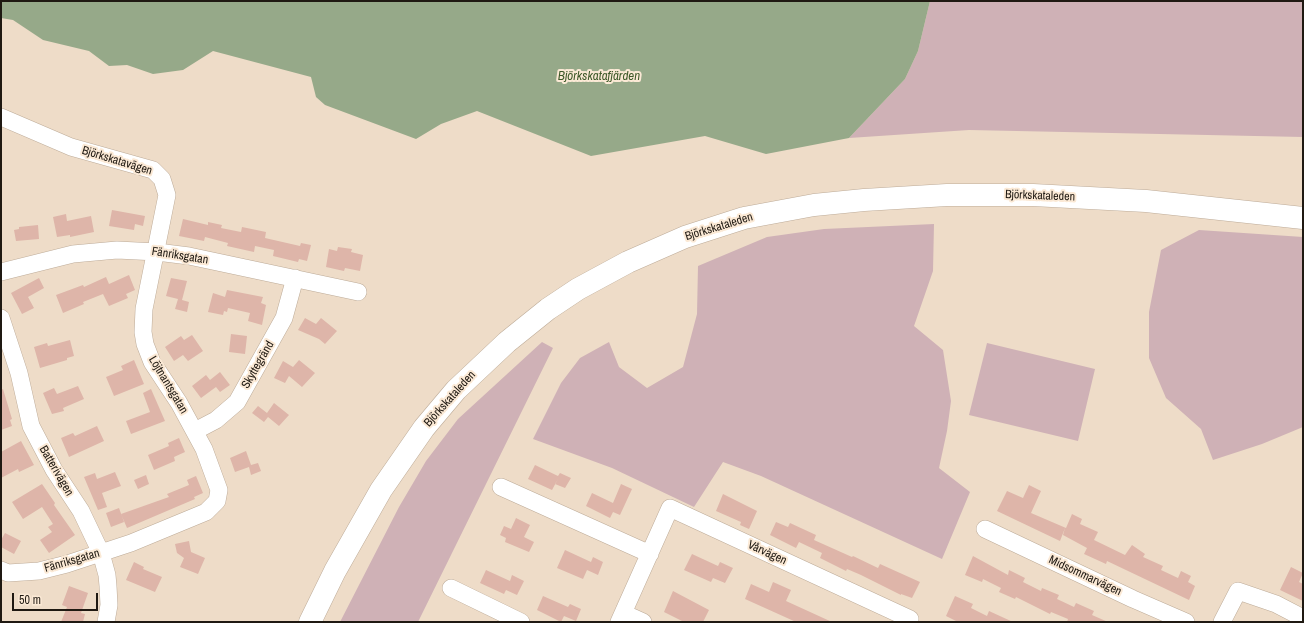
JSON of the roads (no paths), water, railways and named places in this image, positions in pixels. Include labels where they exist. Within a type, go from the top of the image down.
[{"type":"main road","name":"Björkskataleden","points":[[310,622],[335,571],[380,490],[424,428],[456,390],[507,342],[548,309],[578,289],[628,262],[685,237],[744,218],[814,205],[864,200],[947,195],[1033,194],[1146,201],[1303,218]]},
{"type":"street","name":"Björkskatavägen","points":[[1,117],[71,147],[149,169],[158,174],[165,185],[167,195],[157,252]]},
{"type":"street","name":"Fänriksgatan","points":[[1,272],[73,254],[117,250],[157,252],[189,256],[358,292]]},
{"type":"street","name":"Löjtnantsgatan","points":[[157,252],[144,314],[143,332],[145,344],[152,362],[179,403],[194,431],[212,469],[219,490]]},
{"type":"street","name":"Skyttegränd","points":[[194,431],[216,420],[236,402],[284,318],[295,278]]},
{"type":"street","name":"Batterivägen","points":[[1,318],[19,373],[31,426],[54,470],[81,511],[101,553],[107,574],[108,586],[109,605],[106,622]]},
{"type":"street","points":[[502,487],[650,554]]},
{"type":"street","name":"Fänriksgatan","points":[[1,570],[8,573],[39,571],[132,543],[206,512],[217,501],[219,490]]},
{"type":"street","name":"Vårvägen","points":[[643,622],[621,617],[670,508],[910,620]]},
{"type":"street","name":"Midsommarvägen","points":[[985,529],[1133,599],[1186,622]]},
{"type":"street","points":[[451,588],[522,622]]},
{"type":"street","points":[[1222,622],[1238,591],[1276,604],[1303,618]]},
{"type":"water","name":"Björkskatafjärden","points":[[1,1],[930,1],[918,51],[905,79],[849,138],[766,154],[705,136],[591,156],[477,111],[441,124],[416,139],[325,105],[316,97],[311,77],[213,51],[183,70],[153,74],[127,65],[109,66],[89,51],[43,40],[13,20],[1,18]]}]
